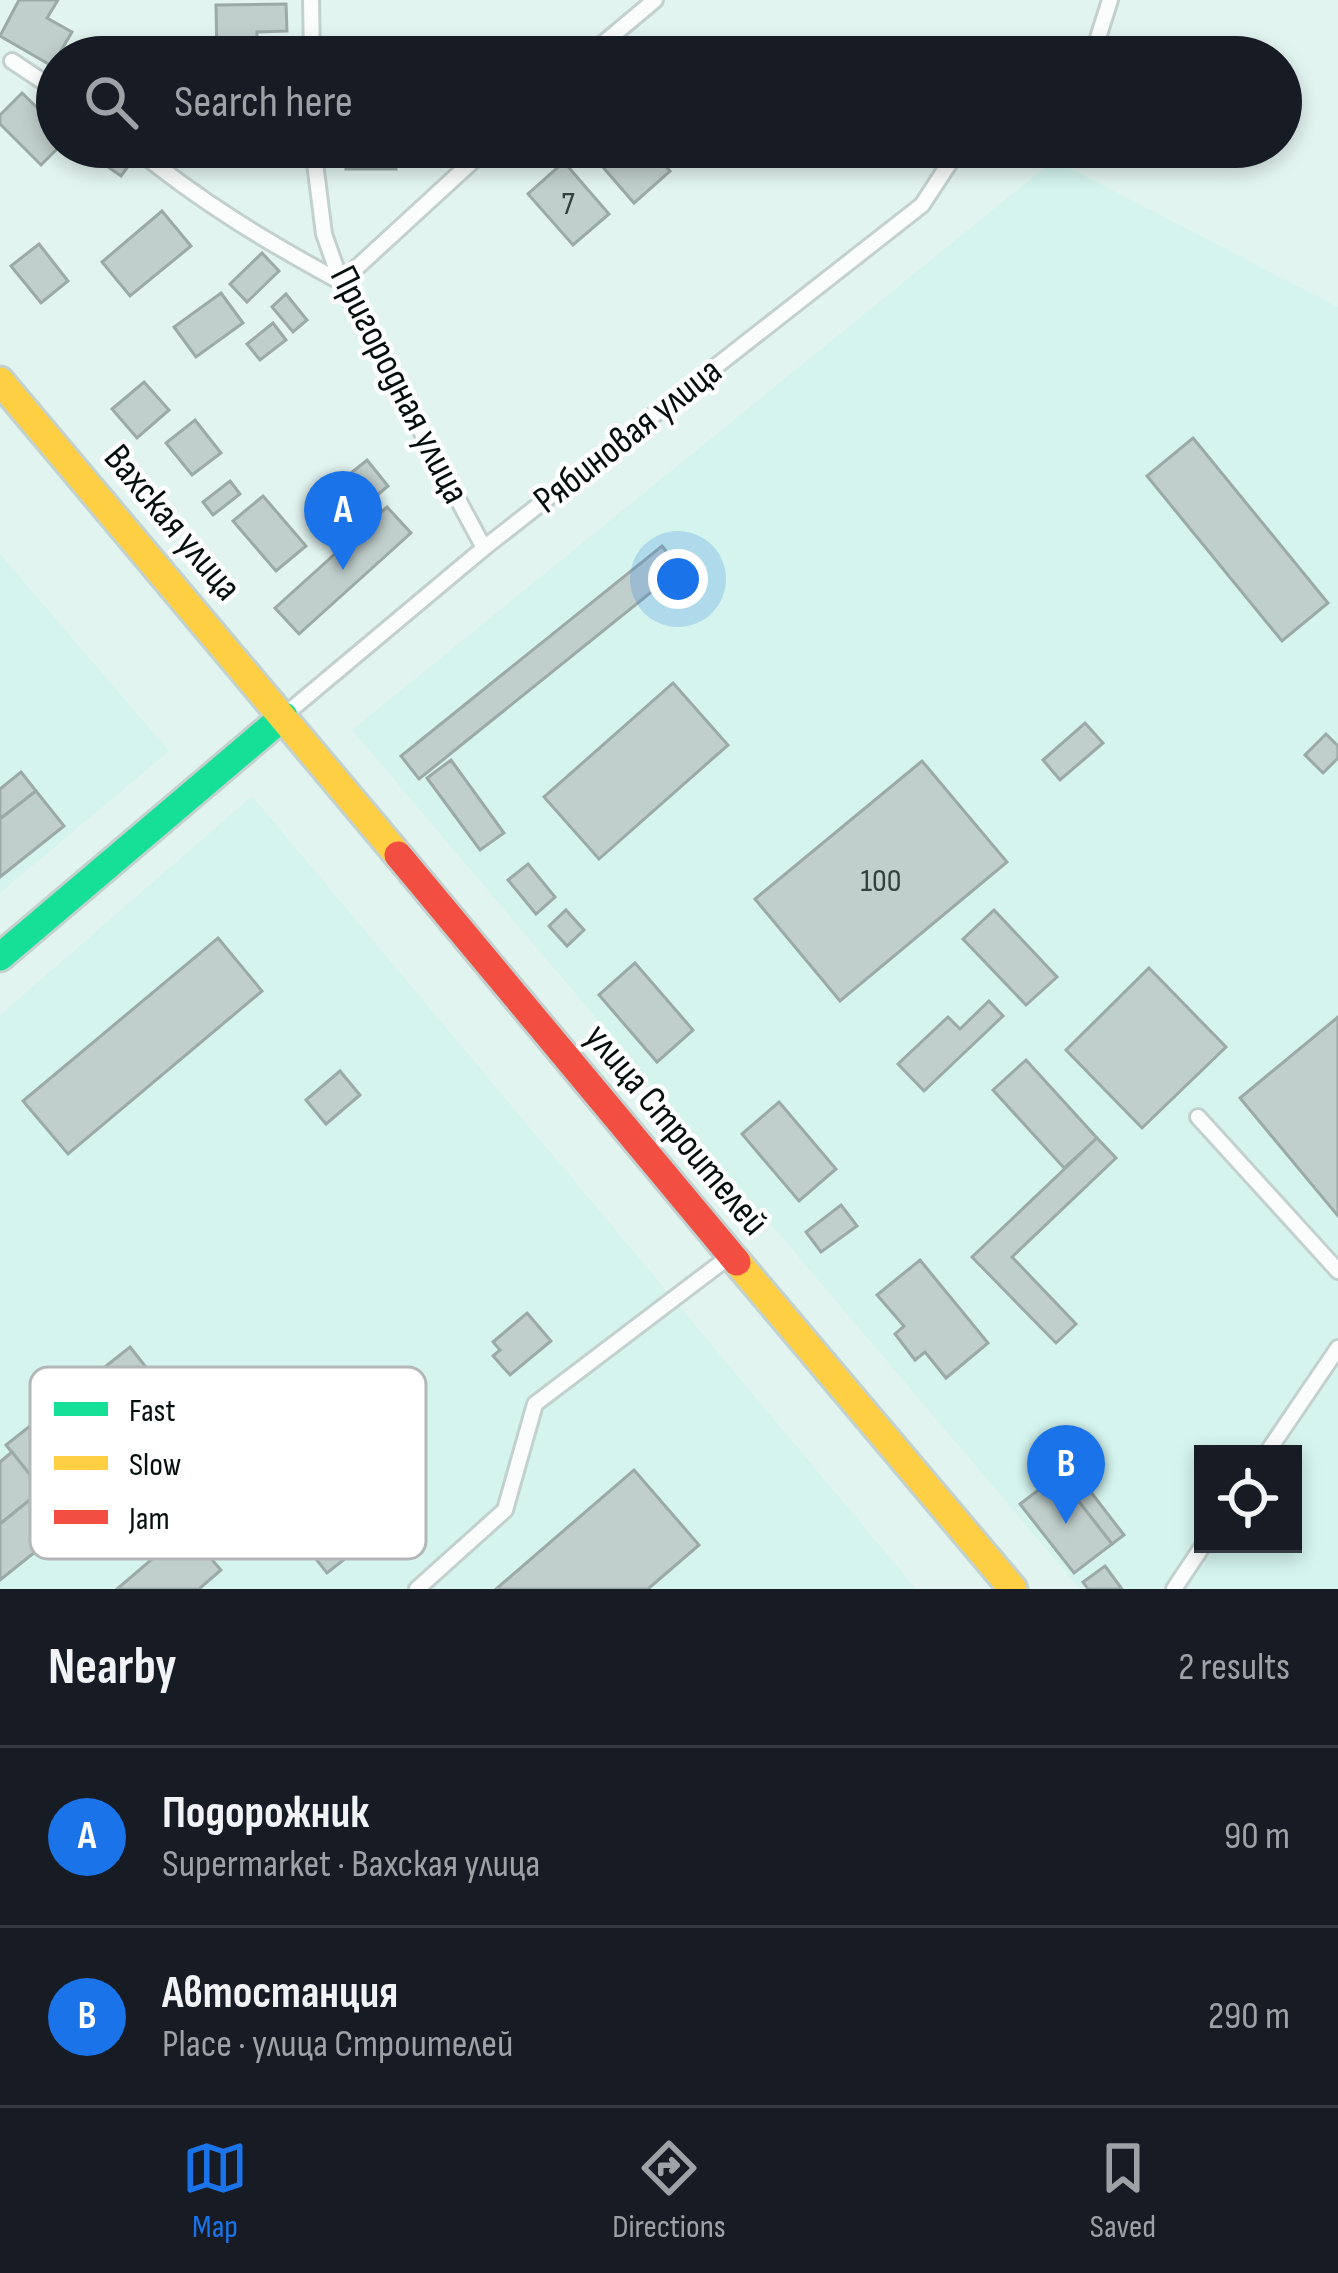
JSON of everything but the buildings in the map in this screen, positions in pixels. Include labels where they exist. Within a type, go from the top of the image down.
[{"type":"main road","name":"Вахская улица","points":[[0,381],[284,716]]},
{"type":"main road","points":[[0,957],[284,716]]},
{"type":"main road","name":"улица Строителей","points":[[284,716],[730,1256],[1013,1589]]},
{"type":"lane","points":[[311,0],[312,36]]},
{"type":"lane","points":[[612,36],[656,0]]},
{"type":"lane","points":[[1099,36],[1110,0]]},
{"type":"lane","points":[[12,61],[36,77]]},
{"type":"lane","points":[[160,168],[252,235],[341,282],[465,168]]},
{"type":"lane","name":"Пригородная улица","points":[[316,168],[324,234],[341,282],[484,548]]},
{"type":"lane","name":"Рябиновая улица","points":[[284,716],[484,548],[922,206],[946,168]]},
{"type":"lane","points":[[1198,1117],[1338,1270]]},
{"type":"lane","points":[[417,1589],[505,1510],[535,1404],[730,1256]]},
{"type":"lane","points":[[1272,1445],[1338,1348]]},
{"type":"lane","points":[[1174,1589],[1198,1553]]},
{"type":"shaded area","points":[[1044,168],[1069,168],[1338,307],[1338,1589],[1080,1589],[352,730]]},
{"type":"shaded area","points":[[0,554],[169,751],[0,893]]},
{"type":"shaded area","points":[[252,796],[916,1589],[0,1589],[0,1015]]},
{"type":"traffic: fast","points":[[0,957],[284,716]]},
{"type":"traffic: slow","points":[[0,381],[398,855]]},
{"type":"traffic: slow","points":[[737,1262],[1013,1589]]},
{"type":"traffic: jam","points":[[398,855],[737,1262]]},
{"type":"place","name":"Подорожник","points":[[343,570]]},
{"type":"place","name":"Автостанция","points":[[1066,1524]]}]
